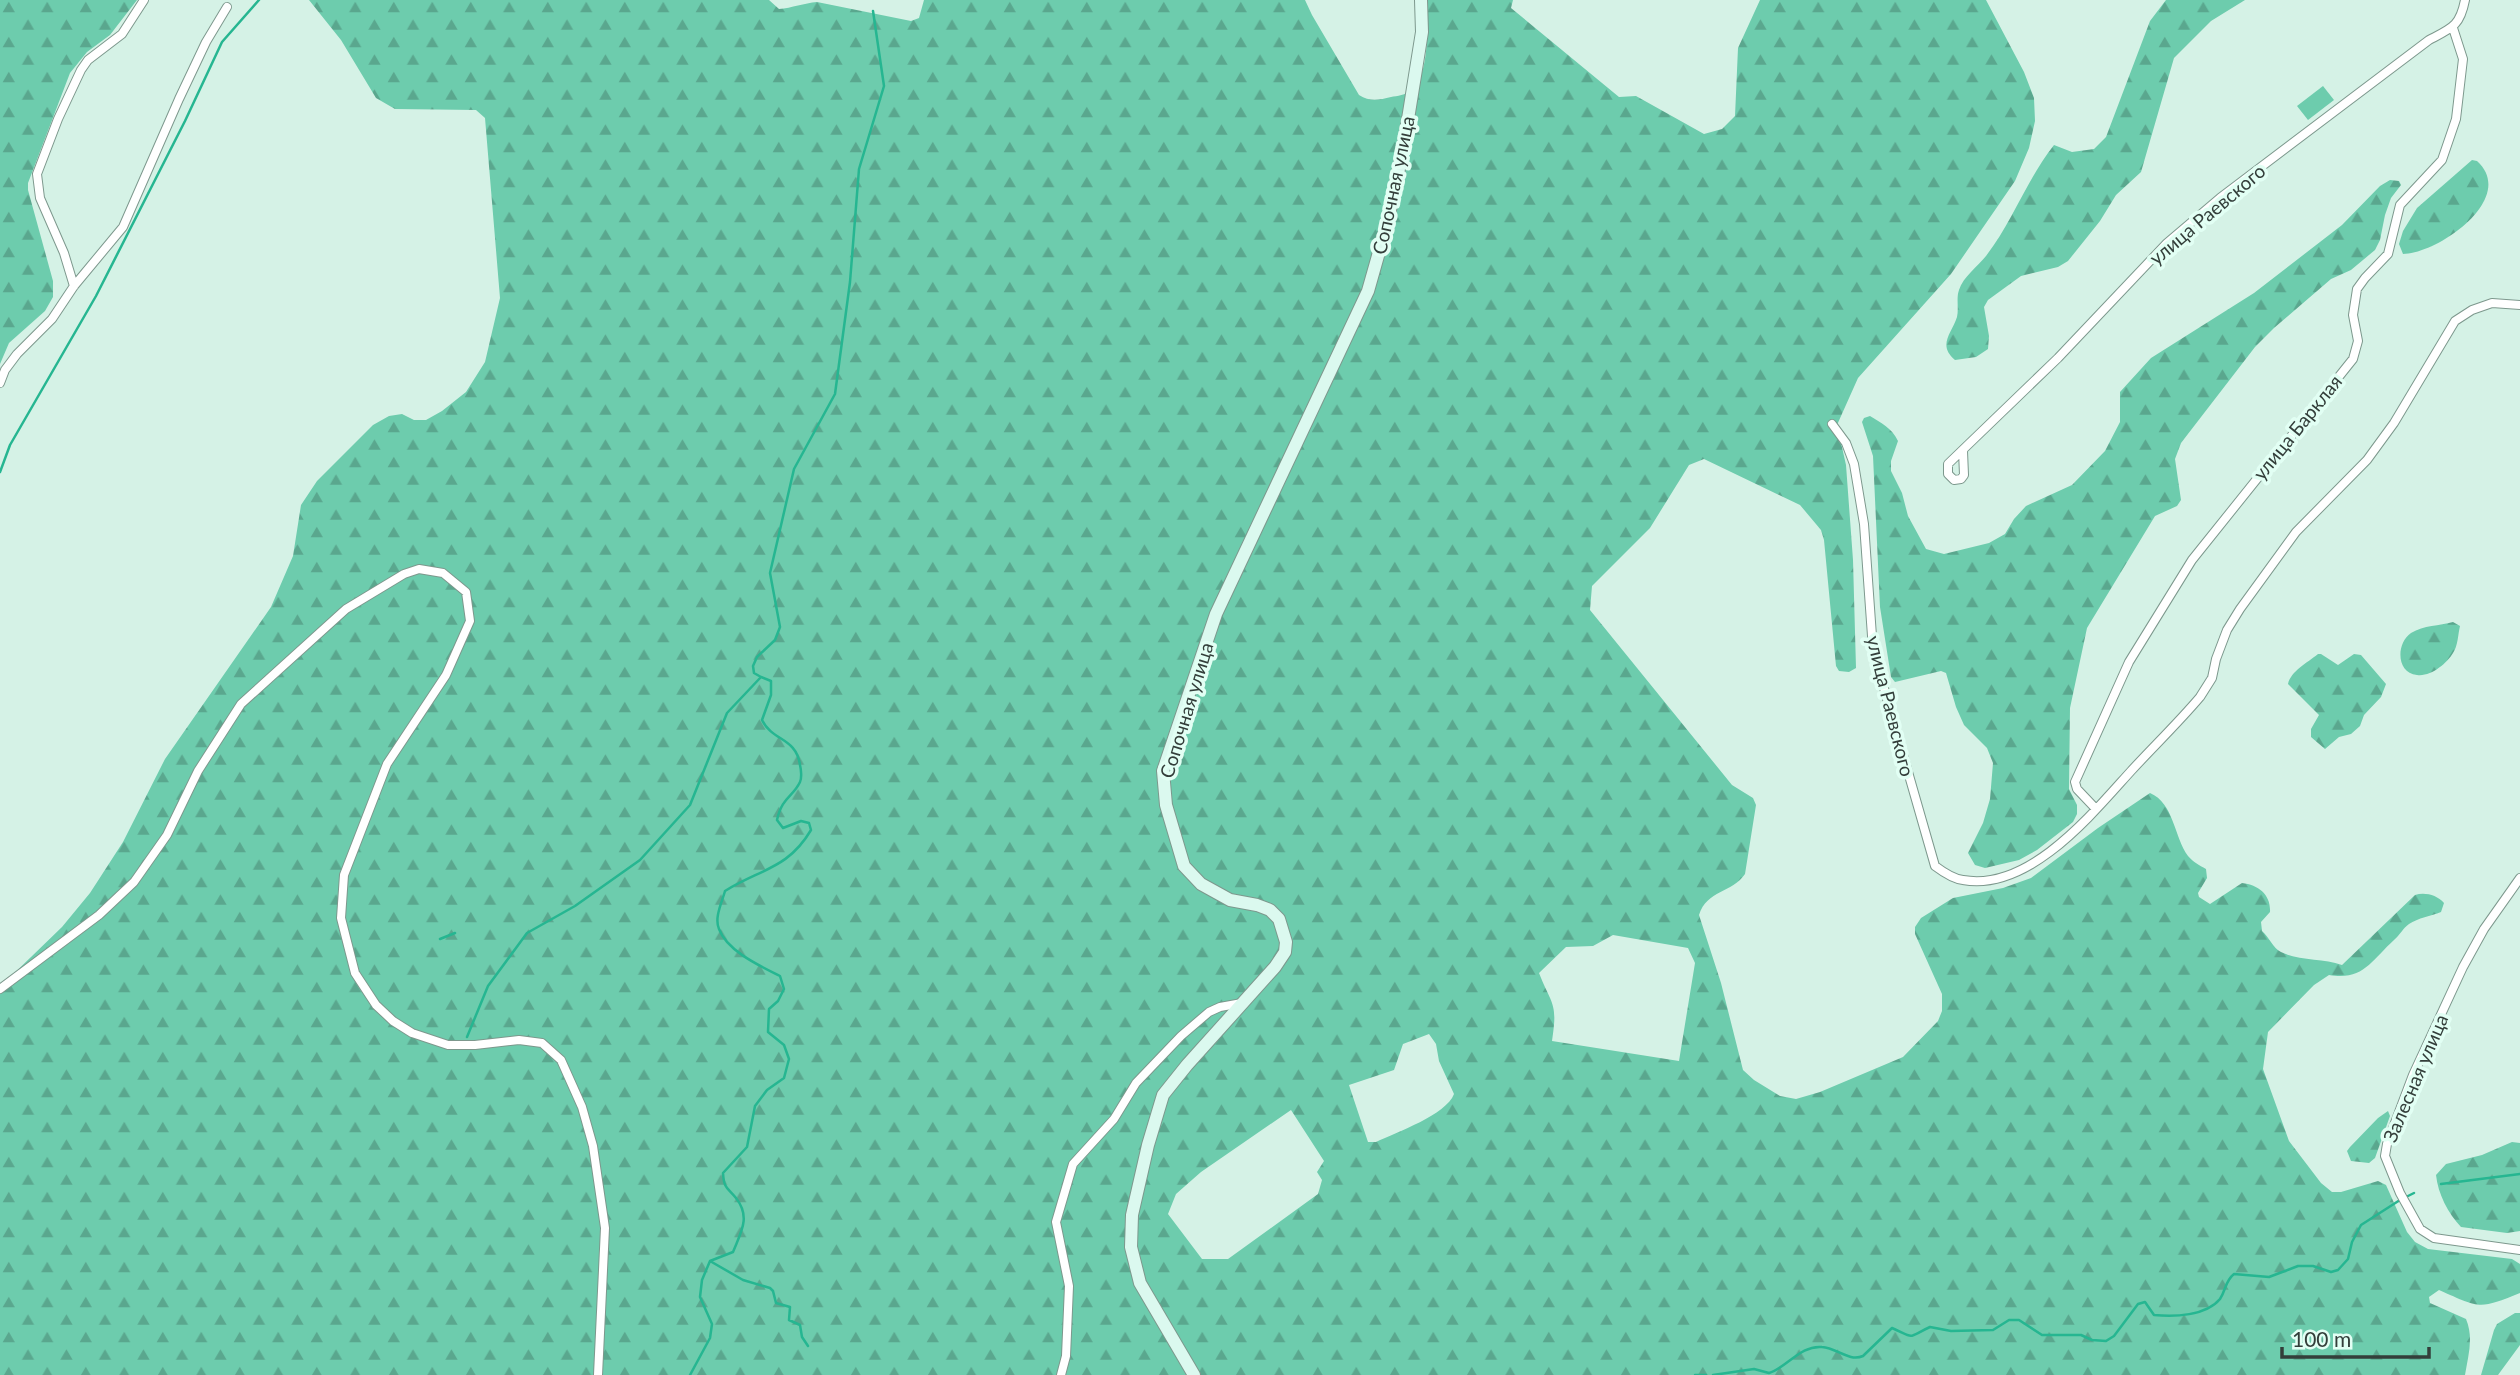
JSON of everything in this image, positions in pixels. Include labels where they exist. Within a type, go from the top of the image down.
[{"type":"main road","name":"Сопочная улица","points":[[1194,1375],[1140,1283],[1131,1247],[1132,1215],[1163,1095],[1275,967],[1285,952],[1284,931],[1279,919],[1270,910],[1230,900],[1201,884],[1190,874],[1184,866],[1171,828],[1163,788],[1163,771],[1216,614],[1368,291],[1387,224],[1408,123],[1422,32],[1421,0]]},
{"type":"street","points":[[74,286],[64,253],[40,198],[37,174],[81,70],[88,60],[122,34],[144,0]]},
{"type":"street","points":[[2453,28],[2462,17],[2465,0]]},
{"type":"street","points":[[0,383],[5,370],[17,354],[52,319],[74,286],[123,227],[179,99],[206,42],[227,7]]},
{"type":"street","name":"улица Раевского","points":[[1963,450],[2058,358],[2167,243],[2220,198],[2429,40],[2453,28]]},
{"type":"street","name":"улица Барклая","points":[[2096,809],[2077,789],[2075,782],[2129,663],[2192,560],[2357,351],[2358,341],[2353,316],[2357,289],[2388,254],[2400,205],[2442,160],[2456,119],[2463,59],[2453,28]]},
{"type":"street","points":[[2096,809],[2200,697],[2212,678],[2227,629],[2240,609],[2296,532],[2367,460],[2394,423],[2455,321],[2472,310],[2492,303],[2520,305]]},
{"type":"street","name":"улица Раевского","points":[[1832,424],[1846,443],[1854,464],[1864,524],[1873,650],[1934,866],[1962,880],[1999,878],[2025,868],[2057,847],[2096,809]]},
{"type":"street","points":[[0,989],[99,915],[134,882],[167,835],[198,771],[241,704],[346,609],[404,573],[419,569],[443,573],[466,592],[470,621],[446,675],[387,764],[344,875],[341,918],[355,973],[376,1005],[393,1021],[412,1033],[448,1045],[519,1040],[542,1043],[561,1060],[582,1107],[593,1146],[606,1228],[598,1375]]},
{"type":"street","name":"Залесная улица","points":[[2520,878],[2484,929],[2463,967],[2413,1075],[2385,1156],[2400,1193],[2420,1229],[2434,1238],[2520,1250]]},
{"type":"street","points":[[1061,1375],[1066,1356],[1069,1286],[1056,1222],[1073,1164],[1114,1119],[1136,1083],[1181,1036],[1220,1007],[1242,1003]]},
{"type":"green space","points":[[0,0],[137,0],[110,35],[87,52],[70,73],[28,183],[53,281],[53,297],[45,311],[9,343],[0,364]]},
{"type":"green space","points":[[309,0],[769,0],[779,9],[817,2],[911,21],[919,18],[924,0],[1305,0],[1359,95],[1375,100],[1404,94],[1417,82],[1425,61],[1426,0],[1513,0],[1511,8],[1619,97],[1636,96],[1704,134],[1722,129],[1735,116],[1738,48],[1760,0],[1986,0],[2024,72],[2034,98],[2035,121],[2029,148],[2015,181],[1951,274],[1858,378],[1837,425],[1846,465],[1853,560],[1856,668],[1849,672],[1839,671],[1836,666],[1821,530],[1800,505],[1704,459],[1689,465],[1650,528],[1592,586],[1590,610],[1732,785],[1753,798],[1756,805],[1745,874],[1708,901],[1699,915],[1721,983],[1743,1070],[1780,1096],[1796,1099],[1820,1092],[1903,1057],[1938,1021],[1942,1011],[1942,994],[1915,934],[1915,927],[1921,918],[1953,898],[2003,888],[2031,878],[2150,793],[2164,804],[2169,812],[2188,856],[2206,869],[2207,878],[2198,893],[2199,897],[2210,904],[2242,883],[2259,889],[2270,906],[2270,912],[2261,922],[2262,931],[2276,948],[2288,955],[2342,965],[2415,895],[2431,895],[2444,903],[2441,912],[2416,920],[2407,926],[2366,968],[2350,975],[2329,975],[2314,985],[2268,1032],[2263,1069],[2289,1141],[2321,1183],[2332,1192],[2378,1181],[2386,1185],[2407,1232],[2415,1242],[2428,1249],[2512,1259],[2520,1264],[2520,1293],[2479,1305],[2439,1290],[2429,1297],[2430,1303],[2466,1319],[2470,1340],[2465,1375],[0,1375],[0,987],[62,927],[90,893],[123,842],[165,759],[271,607],[293,556],[301,505],[317,481],[373,425],[389,416],[402,414],[414,420],[426,420],[442,411],[466,392],[485,362],[500,298],[485,118],[476,110],[395,109],[376,98],[341,40]],"holes":[[[1613,935],[1688,948],[1695,963],[1679,1061],[1552,1041],[1554,1011],[1539,973],[1566,947],[1593,946]],[[1429,1034],[1436,1044],[1439,1061],[1454,1094],[1449,1102],[1431,1116],[1376,1142],[1368,1142],[1349,1085],[1394,1070],[1403,1044]],[[1291,1110],[1324,1161],[1317,1172],[1322,1180],[1318,1194],[1228,1259],[1202,1259],[1168,1214],[1176,1194],[1201,1172]]]},
{"type":"green space","points":[[2166,0],[2245,0],[2211,21],[2174,58],[2141,172],[2116,195],[2100,221],[2068,261],[2058,267],[2021,276],[1988,300],[1984,307],[1989,336],[1988,349],[1976,357],[1955,360],[1946,344],[1957,317],[1961,285],[1996,243],[2054,145],[2072,152],[2094,149],[2106,137],[2150,21]]},
{"type":"green space","points":[[2323,86],[2334,100],[2308,120],[2297,106]]},
{"type":"green space","points":[[2472,160],[2477,161],[2487,176],[2488,191],[2481,207],[2453,234],[2435,245],[2418,252],[2403,254],[2399,244],[2403,231],[2417,208]]},
{"type":"green space","points":[[2390,180],[2399,181],[2401,185],[2391,198],[2375,250],[2351,270],[2331,279],[2274,328],[2255,347],[2181,443],[2175,459],[2181,500],[2177,506],[2155,516],[2087,628],[2070,708],[2069,789],[2077,805],[2073,822],[2037,850],[2019,860],[1985,868],[1975,865],[1968,853],[1983,823],[1990,799],[1993,763],[1987,748],[1964,725],[1946,673],[1941,671],[1895,682],[1891,677],[1880,607],[1873,456],[1862,422],[1864,418],[1870,416],[1882,424],[1898,441],[1891,461],[1891,471],[1902,493],[1908,516],[1926,549],[1944,554],[1989,543],[2005,534],[2026,506],[2072,485],[2105,451],[2120,422],[2120,392],[2151,358],[2254,293],[2342,225],[2380,186]]},
{"type":"green space","points":[[2453,622],[2460,626],[2456,647],[2447,661],[2433,672],[2422,675],[2410,673],[2405,669],[2400,657],[2401,650],[2411,633],[2421,628]]},
{"type":"green space","points":[[2318,654],[2338,665],[2354,654],[2361,655],[2386,684],[2381,697],[2364,715],[2360,726],[2351,734],[2339,737],[2325,749],[2311,737],[2311,729],[2319,715],[2288,684],[2296,671]]},
{"type":"green space","points":[[2388,1111],[2390,1116],[2375,1158],[2369,1163],[2351,1161],[2347,1151]]},
{"type":"green space","points":[[2512,1142],[2520,1143],[2520,1231],[2507,1233],[2461,1227],[2444,1203],[2436,1175],[2446,1164],[2482,1155]]},
{"type":"green space","points":[[2515,1313],[2520,1313],[2520,1345],[2498,1375],[2481,1375],[2497,1324]]},
{"type":"waterway","points":[[0,472],[10,445],[96,296],[222,42],[259,0]]},
{"type":"waterway","points":[[467,1037],[488,986],[527,933],[575,906],[640,860],[690,805],[727,713],[761,677],[754,673],[753,666],[757,657],[775,640],[780,627],[770,573],[794,469],[835,394],[850,282],[859,169],[884,86],[873,11]]},
{"type":"waterway","points":[[690,1375],[710,1338],[712,1324],[700,1297],[702,1280],[710,1261],[733,1252],[743,1225],[741,1205],[725,1185],[723,1173],[747,1147],[755,1106],[767,1090],[784,1078],[789,1059],[784,1045],[768,1032],[769,1009],[778,1001],[784,989],[780,976],[754,963],[729,944],[723,937],[717,920],[725,891],[783,861],[811,830],[809,823],[801,821],[783,828],[777,820],[782,806],[800,782],[801,771],[794,749],[772,732],[762,720],[771,695],[771,681],[761,677]]},
{"type":"waterway","points":[[440,939],[455,933]]},
{"type":"waterway","points":[[2441,1184],[2520,1174]]},
{"type":"waterway","points":[[2406,1197],[2414,1193]]},
{"type":"waterway","points":[[1713,1375],[1754,1369],[1769,1373],[1814,1347],[1827,1348],[1853,1357],[1863,1356],[1892,1328],[1911,1336],[1930,1327],[1951,1331],[1993,1330],[2009,1320],[2019,1320],[2042,1335],[2081,1335],[2092,1340],[2106,1341],[2114,1336],[2138,1304],[2145,1302],[2154,1315],[2162,1316],[2189,1314],[2207,1309],[2220,1299],[2234,1274],[2269,1277],[2298,1266],[2313,1266],[2331,1272],[2338,1270],[2348,1259],[2352,1242],[2361,1225],[2400,1200]]},
{"type":"waterway","points":[[710,1261],[743,1280],[770,1288],[776,1303],[790,1307],[789,1320],[800,1325],[802,1337],[808,1346]]},
{"type":"waterway","points":[[1695,1375],[1706,1375]]}]
